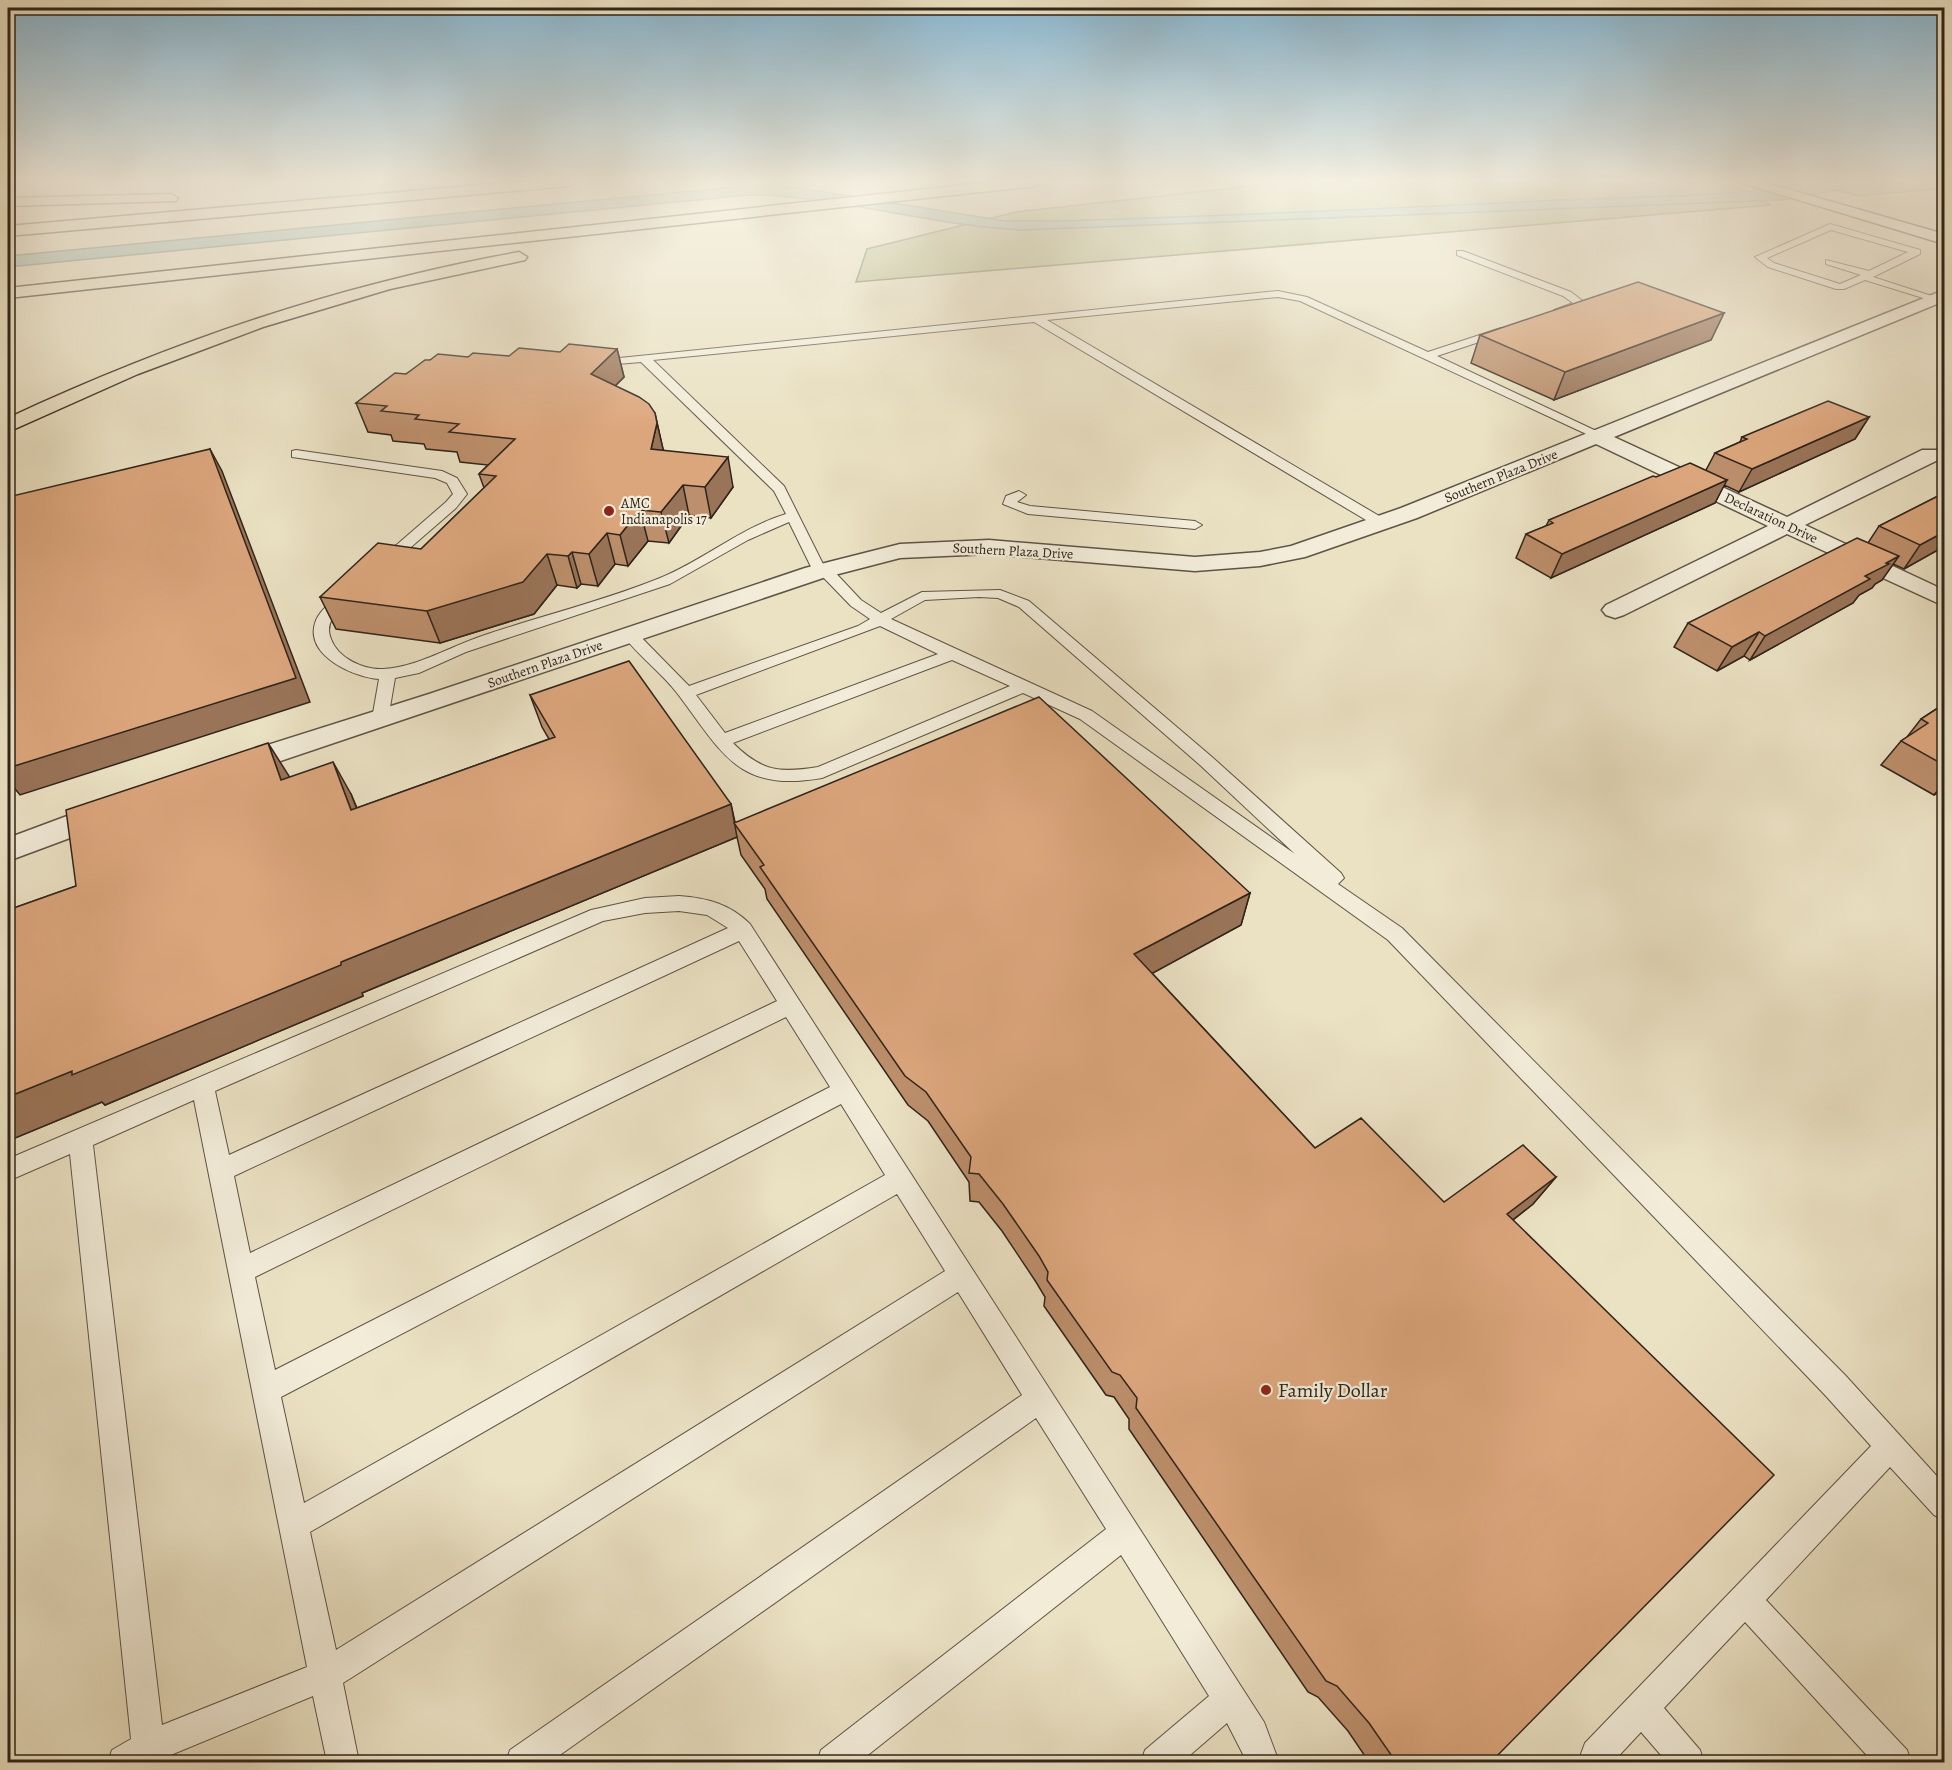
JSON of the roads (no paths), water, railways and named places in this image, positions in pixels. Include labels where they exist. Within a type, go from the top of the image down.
[{"type":"highway","points":[[8,293],[265,265]]},
{"type":"highway","points":[[8,426],[94,385],[184,347],[272,316],[342,295],[446,270],[480,265]]},
{"type":"street","name":"Southern Plaza Drive","points":[[207,776],[822,571],[900,551],[989,547],[1195,564],[1230,562],[1296,552],[1381,523],[1599,437],[1940,297]]},
{"type":"street","name":"Declaration Drive","points":[[1599,437],[1944,599]]},
{"type":"street","points":[[1615,610],[1930,455]]},
{"type":"street","points":[[8,850],[132,802]]},
{"type":"lane","points":[[1490,265],[1567,294],[1579,302],[1577,306],[1545,316]]},
{"type":"lane","points":[[1771,265],[1840,287],[1891,265]]},
{"type":"lane","points":[[1837,265],[1940,297]]},
{"type":"lane","points":[[1813,269],[1853,281]]},
{"type":"lane","points":[[585,363],[645,359],[1278,294],[1303,299],[1599,437]]},
{"type":"lane","points":[[1035,318],[1381,523]]},
{"type":"lane","points":[[1427,356],[1513,327]]},
{"type":"lane","points":[[645,359],[779,489],[794,516],[805,546],[822,571],[856,603],[881,620],[1086,715],[1395,934]]},
{"type":"lane","points":[[296,454],[437,474],[452,479],[457,486],[460,494],[451,505],[374,572]]},
{"type":"lane","points":[[1019,495],[1011,499],[1010,504],[1029,510],[1195,525]]},
{"type":"lane","points":[[358,586],[322,621],[321,632],[328,648],[340,662],[358,670],[388,674],[416,669],[460,649],[665,581],[683,573],[745,533],[794,516]]},
{"type":"lane","points":[[685,693],[881,620],[909,601],[939,593],[1000,594],[1024,604],[1206,761],[1395,934],[1819,1368],[1944,1505]]},
{"type":"lane","points":[[631,635],[685,693],[741,762],[759,773],[778,778],[798,778],[822,771],[1025,686]]},
{"type":"lane","points":[[722,741],[952,654]]},
{"type":"lane","points":[[380,719],[388,674]]},
{"type":"lane","points":[[8,1170],[598,915],[632,906],[672,903],[726,915],[743,930],[845,1090],[1252,1734],[1263,1762]]},
{"type":"lane","points":[[220,1170],[743,930]]},
{"type":"lane","points":[[241,1271],[790,1005]]},
{"type":"lane","points":[[203,1086],[343,1762]]},
{"type":"lane","points":[[266,1390],[845,1090]]},
{"type":"lane","points":[[80,1138],[141,1758],[324,1676],[961,1275]]},
{"type":"lane","points":[[294,1525],[900,1179]]},
{"type":"lane","points":[[522,1762],[1040,1399]]},
{"type":"lane","points":[[1594,1762],[1597,1755],[1891,1446]]},
{"type":"lane","points":[[833,1762],[1125,1533]]},
{"type":"lane","points":[[1745,1600],[1895,1762]]},
{"type":"lane","points":[[1157,1762],[1230,1699]]},
{"type":"lane","points":[[1642,1708],[1688,1762]]},
{"type":"water","points":[[8,265],[33,265],[8,267]]},
{"type":"place","name":"AMC Indianapolis 17","points":[[609,511]]},
{"type":"place","name":"Family Dollar","points":[[1266,1390]]}]
